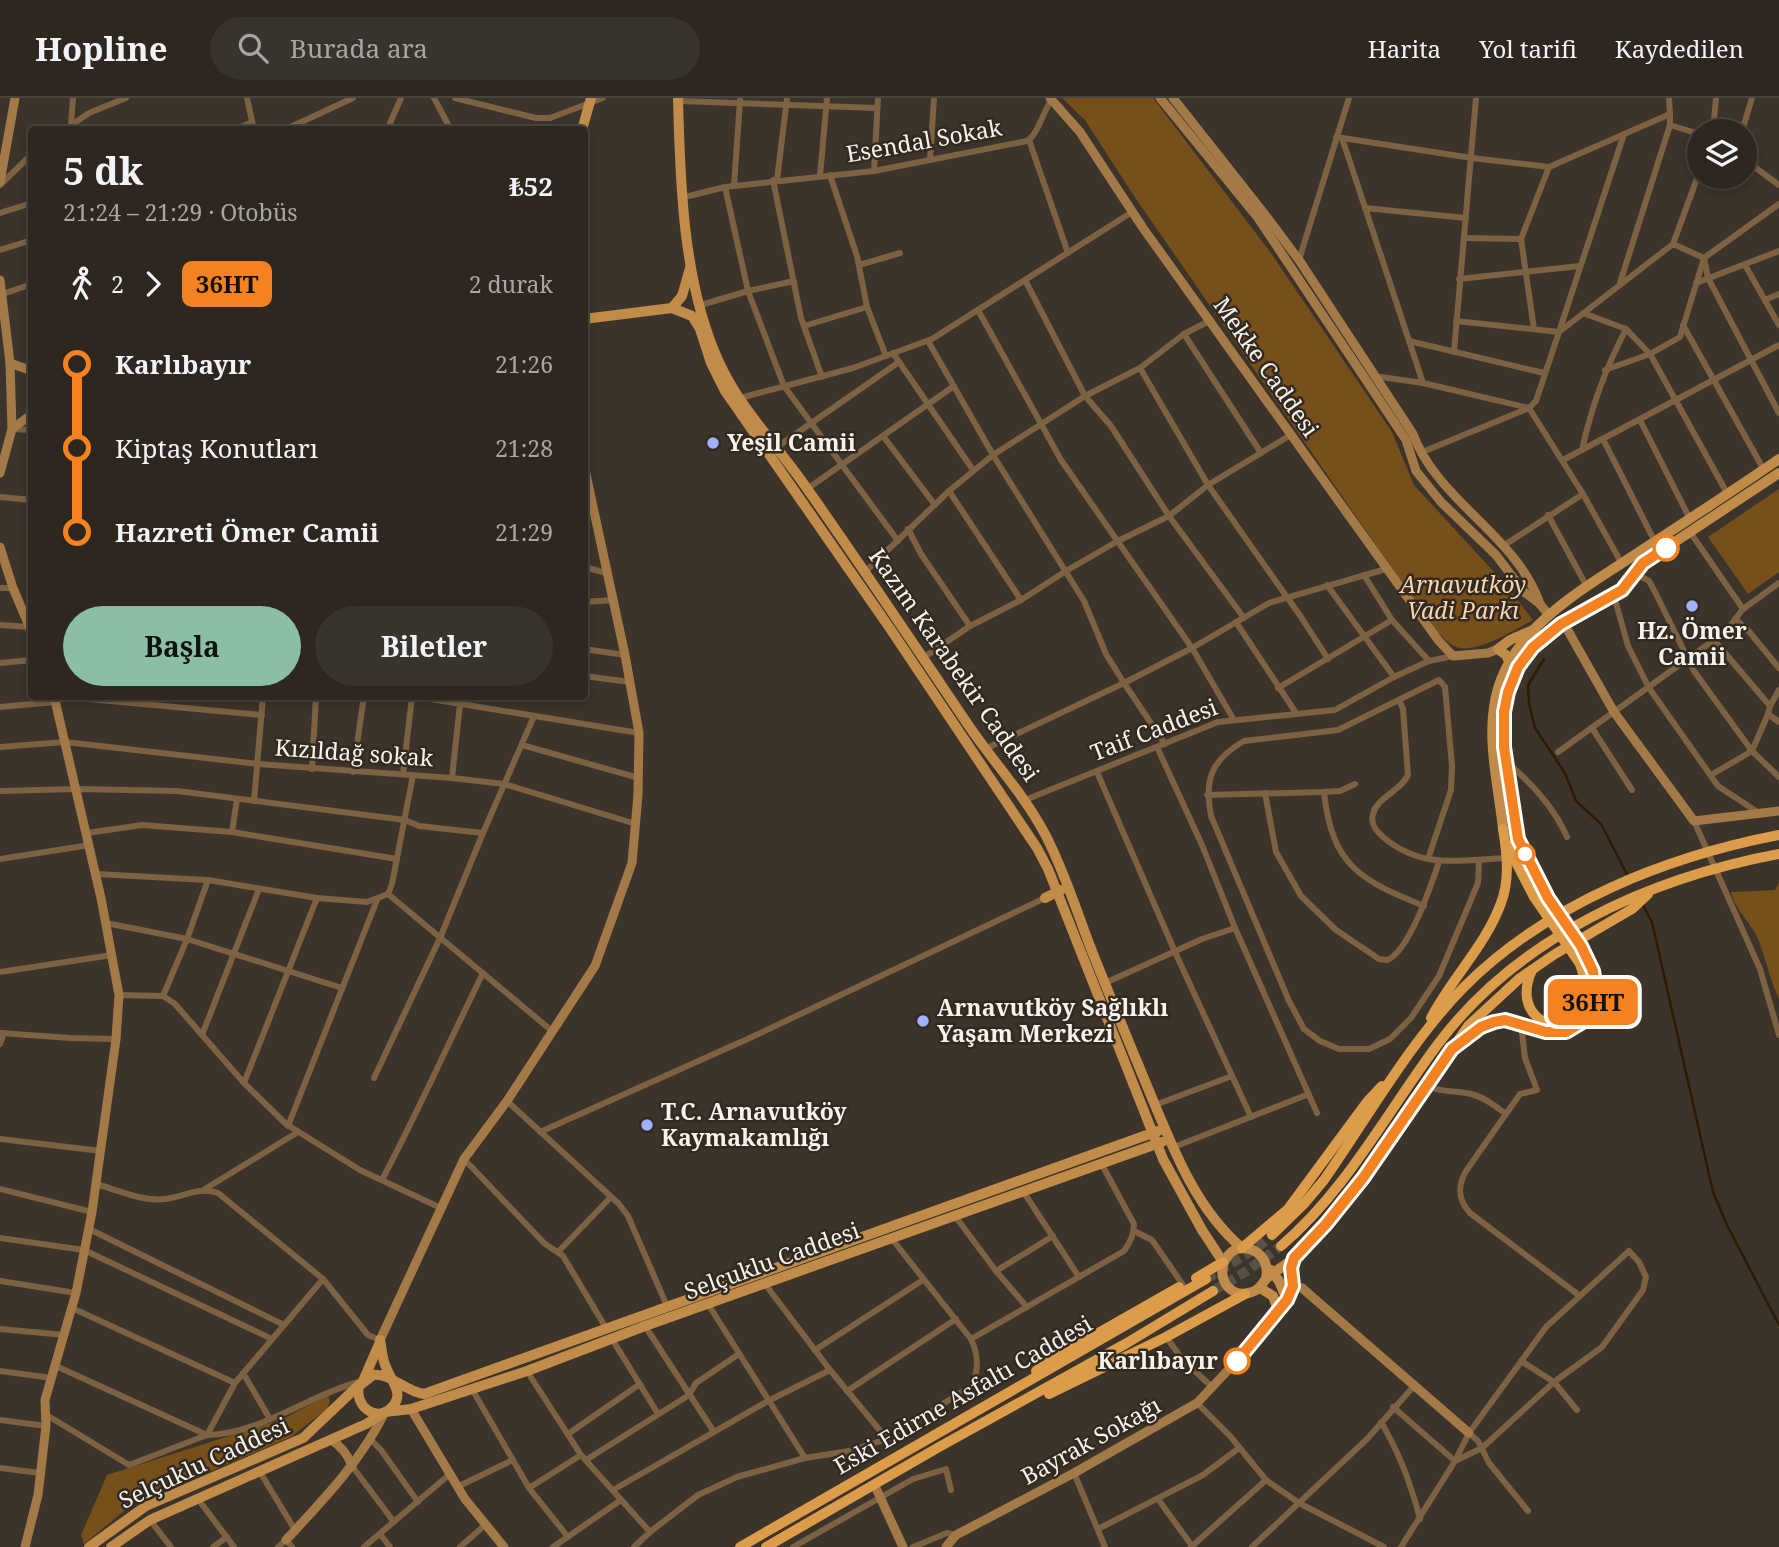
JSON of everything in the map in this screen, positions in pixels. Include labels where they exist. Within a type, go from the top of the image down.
[{"type":"highway","points":[[1423,1037],[1435,1010],[1498,911],[1506,880],[1509,828]]},
{"type":"highway","points":[[1452,1049],[1481,1027],[1505,1020],[1546,1032],[1566,1032],[1586,1020],[1592,1007],[1596,988],[1593,971],[1581,946],[1548,898],[1509,828]]},
{"type":"highway","points":[[1272,1235],[1314,1193],[1423,1037],[1464,988],[1498,957],[1539,926],[1655,869],[1714,850],[1779,835]]},
{"type":"highway","points":[[1507,845],[1534,897],[1580,964],[1585,977],[1587,998],[1584,1008],[1576,1018],[1565,1023],[1550,1024],[1533,1013],[1525,998],[1531,970]]},
{"type":"highway","points":[[1281,1246],[1307,1223],[1335,1191],[1438,1044],[1492,984],[1521,960],[1548,942],[1606,911],[1654,889],[1712,869],[1779,853]]},
{"type":"highway","points":[[1294,1258],[1363,1178],[1468,1026],[1531,970],[1632,909],[1654,889]]},
{"type":"highway","points":[[1242,1248],[1288,1209],[1367,1102],[1402,1067]]},
{"type":"highway","points":[[1018,1387],[1049,1361],[1223,1262]]},
{"type":"highway","name":"Eski Edirne Asfaltı Caddesi","points":[[740,1547],[1206,1279]]},
{"type":"highway","name":"Eski Edirne Asfaltı Caddesi","points":[[766,1547],[1127,1343],[1213,1291]]},
{"type":"highway","points":[[1007,1410],[1046,1396],[1166,1338],[1245,1294]]},
{"type":"main road","points":[[0,178],[15,98]]},
{"type":"main road","points":[[1160,98],[1295,262],[1413,434],[1426,463],[1503,546],[1533,585],[1539,603]]},
{"type":"main road","points":[[1172,98],[1263,212],[1406,440],[1416,471],[1441,502],[1496,555],[1524,592],[1567,629],[1614,712],[1694,821],[1779,811]]},
{"type":"main road","name":"Kazım Karabekir Caddesi","points":[[678,99],[681,198],[701,305],[719,362],[739,399],[778,447],[866,571],[985,750],[1025,800],[1046,836],[1165,1129],[1208,1210],[1225,1234],[1242,1248]]},
{"type":"main road","name":"Mekke Caddesi","points":[[1051,99],[1080,132],[1132,212],[1211,320],[1290,436],[1438,640],[1453,656]]},
{"type":"main road","points":[[583,126],[588,100]]},
{"type":"main road","points":[[588,317],[672,308],[682,296],[690,275],[691,261]]},
{"type":"main road","points":[[0,280],[12,429],[0,472]]},
{"type":"main road","name":"Kazım Karabekir Caddesi","points":[[672,308],[692,316],[701,329],[711,363],[725,391],[1027,830],[1048,869],[1157,1143],[1174,1180],[1223,1262]]},
{"type":"main road","points":[[5,364],[28,369]]},
{"type":"main road","points":[[12,429],[28,417]]},
{"type":"main road","points":[[1410,457],[1420,453]]},
{"type":"main road","points":[[1509,828],[1494,747],[1493,708],[1509,661],[1549,615],[1779,459]]},
{"type":"main road","points":[[1509,828],[1504,712],[1508,692],[1518,667],[1533,647],[1561,624],[1614,596],[1630,582],[1643,563],[1779,473]]},
{"type":"main road","points":[[385,1412],[370,1412],[360,1403],[358,1391],[380,1340],[464,1159],[508,1101],[595,966],[632,863],[639,778],[639,733],[614,600],[588,484]]},
{"type":"main road","points":[[1690,519],[1690,532]]},
{"type":"main road","points":[[0,547],[13,588],[27,613]]},
{"type":"main road","points":[[1622,564],[1636,574]]},
{"type":"main road","points":[[1587,587],[1583,599],[1593,607]]},
{"type":"main road","points":[[1509,661],[1498,649],[1510,640],[1535,629]]},
{"type":"main road","name":"Taif Caddesi","points":[[1453,656],[1488,653],[1498,649]]},
{"type":"main road","points":[[25,1547],[38,1495],[46,1426],[45,1400],[72,1308],[92,1212],[116,1039],[119,995],[90,845],[55,700]]},
{"type":"main road","points":[[1045,898],[1059,897],[1067,887]]},
{"type":"main road","name":"Selçuklu Caddesi","points":[[89,1547],[146,1506],[303,1438],[363,1381],[373,1375],[380,1374],[411,1392],[424,1394],[759,1274],[934,1217],[1165,1129]]},
{"type":"main road","name":"Selçuklu Caddesi","points":[[111,1547],[150,1520],[366,1424],[385,1412],[411,1409],[527,1371],[645,1326],[892,1239],[934,1217],[955,1216],[1157,1143],[1172,1143]]},
{"type":"main road","points":[[1278,1310],[1267,1280],[1266,1263],[1257,1251],[1242,1248],[1231,1252],[1223,1262],[1222,1275],[1227,1286],[1245,1294],[1267,1280],[1294,1258]]},
{"type":"main road","points":[[1294,1258],[1291,1268],[1293,1286],[1302,1288],[1469,1433]]},
{"type":"main road","points":[[759,1274],[765,1284]]},
{"type":"main road","points":[[1267,1280],[1287,1300]]},
{"type":"main road","name":"Bayrak Sokağı","points":[[946,1547],[956,1535],[1074,1473],[1197,1403],[1287,1300],[1293,1286]]},
{"type":"main road","points":[[289,1544],[295,1530],[352,1466],[371,1440],[385,1412],[397,1399],[396,1385],[383,1359],[380,1340]]},
{"type":"main road","points":[[411,1409],[457,1487],[504,1547]]},
{"type":"main road","points":[[331,1440],[344,1451],[352,1466]]},
{"type":"main road","points":[[874,1484],[903,1547]]},
{"type":"street","points":[[67,126],[74,98]]},
{"type":"street","points":[[69,126],[89,113],[126,98]]},
{"type":"street","points":[[247,98],[253,126]]},
{"type":"street","points":[[292,126],[352,98]]},
{"type":"street","points":[[389,126],[401,98]]},
{"type":"street","points":[[434,98],[449,126]]},
{"type":"street","points":[[455,98],[536,118],[550,118],[588,100],[603,98]]},
{"type":"street","points":[[820,176],[827,98]]},
{"type":"street","points":[[874,170],[878,98]]},
{"type":"street","points":[[930,159],[934,98]]},
{"type":"street","points":[[1295,262],[1339,138],[1349,98]]},
{"type":"street","points":[[1454,352],[1476,98]]},
{"type":"street","points":[[1620,285],[1670,125],[1669,98]]},
{"type":"street","points":[[1714,119],[1716,98]]},
{"type":"street","points":[[1746,119],[1752,98]]},
{"type":"street","points":[[678,99],[787,101],[877,108]]},
{"type":"street","name":"Esendal Sokak","points":[[681,198],[725,187],[874,170],[1028,140],[1032,138],[1043,110],[1051,99]]},
{"type":"street","points":[[734,186],[740,100]]},
{"type":"street","points":[[787,101],[775,180],[803,326],[822,377]]},
{"type":"street","points":[[1339,138],[1549,167],[1670,114]]},
{"type":"street","points":[[1670,125],[1687,130]]},
{"type":"street","points":[[1420,453],[1530,408],[1536,401],[1624,134]]},
{"type":"street","points":[[1339,138],[1423,383]]},
{"type":"street","points":[[1028,140],[1068,253]]},
{"type":"street","points":[[0,178],[28,158]]},
{"type":"street","points":[[1534,329],[1521,239],[1549,167]]},
{"type":"street","points":[[1757,169],[1779,185]]},
{"type":"street","points":[[830,175],[859,264],[867,307],[889,355],[899,362],[973,470]]},
{"type":"street","points":[[725,187],[748,291],[784,387],[898,541]]},
{"type":"street","points":[[1456,321],[1559,332],[1673,244],[1693,189]]},
{"type":"street","points":[[0,213],[28,204]]},
{"type":"street","points":[[1605,370],[1650,354],[1680,337],[1704,258],[1779,204]]},
{"type":"street","points":[[1365,208],[1466,218]]},
{"type":"street","points":[[739,399],[822,377],[928,341],[1132,212]]},
{"type":"street","points":[[1464,238],[1521,239]]},
{"type":"street","points":[[0,250],[28,241]]},
{"type":"street","points":[[1673,244],[1704,258]]},
{"type":"street","points":[[1696,283],[1779,251]]},
{"type":"street","points":[[859,264],[900,253]]},
{"type":"street","points":[[1704,258],[1708,278],[1779,413]]},
{"type":"street","points":[[1745,265],[1779,325]]},
{"type":"street","points":[[1460,279],[1580,266]]},
{"type":"street","points":[[1026,280],[1085,396],[1111,425],[1169,516],[1244,618]]},
{"type":"street","points":[[701,305],[794,281]]},
{"type":"street","points":[[0,295],[28,285]]},
{"type":"street","points":[[1765,300],[1779,294]]},
{"type":"street","points":[[803,326],[867,307]]},
{"type":"street","points":[[978,310],[1040,425],[1116,541],[1192,648],[1234,720]]},
{"type":"street","points":[[1583,313],[1626,329],[1650,354],[1727,493]]},
{"type":"street","points":[[866,571],[949,491],[993,455],[1085,396],[1140,368],[1184,334],[1211,320]]},
{"type":"street","points":[[1683,325],[1764,470]]},
{"type":"street","points":[[1582,450],[1591,408],[1605,370],[1626,329]]},
{"type":"street","points":[[1184,334],[1261,453]]},
{"type":"street","points":[[928,341],[993,455],[1084,601],[1106,654],[1165,744]]},
{"type":"street","points":[[1409,341],[1544,373]]},
{"type":"street","points":[[1563,460],[1779,345]]},
{"type":"street","points":[[778,447],[899,362]]},
{"type":"street","points":[[1140,368],[1208,485],[1328,659]]},
{"type":"street","points":[[1374,376],[1423,383],[1530,408],[1622,564]]},
{"type":"street","points":[[807,489],[954,386]]},
{"type":"street","points":[[1640,420],[1690,519]]},
{"type":"street","points":[[12,429],[28,430]]},
{"type":"street","points":[[883,436],[935,506]]},
{"type":"street","points":[[923,658],[970,626],[1021,600],[1116,541],[1169,516],[1208,485],[1290,436]]},
{"type":"street","points":[[1603,439],[1655,542]]},
{"type":"street","points":[[949,491],[1021,600]]},
{"type":"street","points":[[1503,546],[1583,494]]},
{"type":"street","points":[[0,497],[28,500]]},
{"type":"street","points":[[1548,515],[1587,587]]},
{"type":"street","points":[[908,529],[921,554],[970,626]]},
{"type":"street","points":[[1690,532],[1743,609]]},
{"type":"street","points":[[588,568],[607,573]]},
{"type":"street","points":[[985,750],[1124,684],[1269,603],[1387,569]]},
{"type":"street","points":[[1636,574],[1649,581],[1694,671],[1752,751],[1779,777]]},
{"type":"street","points":[[1364,575],[1392,621],[1429,661]]},
{"type":"street","points":[[1558,752],[1714,640],[1743,609],[1779,583]]},
{"type":"street","points":[[1327,586],[1394,677]]},
{"type":"street","points":[[0,588],[13,588]]},
{"type":"street","points":[[1614,596],[1628,646],[1649,688],[1718,786],[1759,813]]},
{"type":"street","points":[[588,602],[614,600]]},
{"type":"street","points":[[1735,619],[1747,629],[1779,668]]},
{"type":"street","points":[[1278,688],[1392,621]]},
{"type":"street","points":[[1236,622],[1296,713]]},
{"type":"street","points":[[0,625],[28,630]]},
{"type":"street","points":[[1714,640],[1770,706]]},
{"type":"street","points":[[588,650],[625,655]]},
{"type":"street","name":"Taif Caddesi","points":[[1025,800],[1218,722],[1335,710],[1394,677],[1429,661],[1453,656]]},
{"type":"street","points":[[0,663],[28,660]]},
{"type":"street","points":[[588,677],[630,682]]},
{"type":"street","points":[[1427,859],[1451,790],[1452,766],[1444,685],[1439,680],[1338,730],[1244,741],[1231,749],[1211,775],[1207,795],[1211,816],[1289,1001],[1304,1029],[1320,1041],[1339,1049],[1368,1049],[1390,1038],[1411,1018],[1440,976],[1458,936],[1478,883],[1479,861]]},
{"type":"street","points":[[1711,775],[1752,751],[1779,690]]},
{"type":"street","points":[[0,707],[43,700]]},
{"type":"street","points":[[79,700],[262,715]]},
{"type":"street","points":[[254,802],[263,700]]},
{"type":"street","points":[[312,769],[316,700]]},
{"type":"street","points":[[354,772],[363,700]]},
{"type":"street","points":[[402,774],[411,700]]},
{"type":"street","points":[[436,700],[639,733]]},
{"type":"street","points":[[1399,700],[1403,709],[1408,775],[1403,783],[1377,806],[1372,822],[1377,832],[1390,843],[1417,857],[1439,862],[1506,858]]},
{"type":"street","points":[[452,778],[460,704]]},
{"type":"street","points":[[1768,714],[1779,722]]},
{"type":"street","points":[[374,1078],[440,938],[482,833],[534,716]]},
{"type":"street","points":[[1592,728],[1632,790]]},
{"type":"street","name":"Kızıldağ sokak","points":[[0,747],[65,742],[258,764],[504,784],[636,824]]},
{"type":"street","points":[[522,744],[639,778]]},
{"type":"street","points":[[1157,747],[1317,1113]]},
{"type":"street","points":[[1506,761],[1529,782],[1560,820],[1567,837]]},
{"type":"street","points":[[1097,772],[1175,952],[1251,1117]]},
{"type":"street","points":[[96,874],[208,880],[317,898],[367,902],[377,900],[388,894],[413,775]]},
{"type":"street","points":[[1207,795],[1340,791],[1355,784]]},
{"type":"street","points":[[0,791],[177,791],[405,820],[419,826],[482,833]]},
{"type":"street","points":[[1324,792],[1327,820],[1353,870],[1385,890],[1424,906]]},
{"type":"street","points":[[1265,793],[1276,852],[1301,896],[1336,930],[1378,958],[1387,960],[1398,953],[1424,906],[1439,862]]},
{"type":"street","points":[[232,832],[237,799]]},
{"type":"street","points":[[1694,821],[1760,969],[1779,1035]]},
{"type":"street","points":[[87,833],[142,825],[232,832],[397,859]]},
{"type":"street","points":[[0,859],[90,845]]},
{"type":"street","points":[[163,996],[208,880]]},
{"type":"street","points":[[202,1035],[259,889]]},
{"type":"street","points":[[388,894],[552,1031]]},
{"type":"street","points":[[244,1083],[317,898]]},
{"type":"street","points":[[540,1132],[752,1037],[1045,898]]},
{"type":"street","points":[[288,1126],[377,900]]},
{"type":"street","points":[[106,923],[187,939],[342,988]]},
{"type":"street","points":[[1105,983],[1202,939],[1236,928]]},
{"type":"street","points":[[0,972],[112,955]]},
{"type":"street","points":[[382,1180],[483,973]]},
{"type":"street","points":[[119,995],[163,996],[175,1004],[244,1083],[288,1126],[360,1170],[441,1208]]},
{"type":"street","points":[[1521,1024],[1525,1058],[1537,1090],[1520,1094],[1461,1180],[1459,1190],[1462,1204],[1470,1213],[1580,1296]]},
{"type":"street","points":[[0,1044],[2,1033],[116,1039]]},
{"type":"street","points":[[1155,1105],[1232,1076]]},
{"type":"street","points":[[1427,1086],[1446,1093],[1471,1094],[1485,1099],[1506,1114]]},
{"type":"street","points":[[1172,1143],[1251,1117],[1309,1094]]},
{"type":"street","points":[[508,1101],[628,1216],[667,1306]]},
{"type":"street","points":[[96,1184],[146,1199],[166,1199],[205,1189],[298,1132]]},
{"type":"street","points":[[0,1139],[101,1151]]},
{"type":"street","points":[[464,1159],[544,1243],[563,1256],[606,1328]]},
{"type":"street","points":[[971,1339],[1124,1251],[1134,1231],[1134,1223],[1101,1163]]},
{"type":"street","points":[[0,1189],[92,1212]]},
{"type":"street","points":[[205,1189],[218,1193],[323,1279],[368,1335],[380,1340]]},
{"type":"street","points":[[1023,1191],[1079,1277]]},
{"type":"street","points":[[558,1252],[611,1197]]},
{"type":"street","points":[[955,1216],[1027,1307]]},
{"type":"street","points":[[89,1229],[284,1325]]},
{"type":"street","points":[[1134,1231],[1153,1240],[1183,1285]]},
{"type":"street","points":[[996,1271],[1053,1236]]},
{"type":"street","points":[[0,1238],[84,1250],[272,1339]]},
{"type":"street","points":[[634,1547],[698,1495],[737,1477],[805,1458],[849,1451],[887,1439],[973,1385],[978,1353],[971,1339],[892,1239]]},
{"type":"street","points":[[1401,1547],[1455,1461],[1469,1433],[1546,1327],[1629,1251],[1639,1262],[1646,1277],[1643,1290],[1602,1346],[1554,1382],[1482,1448],[1455,1461]]},
{"type":"street","points":[[207,1434],[243,1373],[323,1279]]},
{"type":"street","points":[[815,1350],[923,1280]]},
{"type":"street","points":[[0,1281],[75,1293]]},
{"type":"street","points":[[765,1284],[830,1370],[887,1439]]},
{"type":"street","points":[[708,1304],[805,1458]]},
{"type":"street","points":[[72,1308],[235,1384]]},
{"type":"street","points":[[847,1391],[956,1319]]},
{"type":"street","points":[[645,1326],[714,1432]]},
{"type":"street","points":[[0,1329],[65,1335]]},
{"type":"street","points":[[1166,1338],[1183,1360],[1212,1387]]},
{"type":"street","points":[[612,1339],[658,1414]]},
{"type":"street","points":[[529,1488],[689,1395],[696,1383],[739,1354]]},
{"type":"street","points":[[1521,1361],[1554,1382],[1577,1410]]},
{"type":"street","points":[[56,1366],[207,1434]]},
{"type":"street","points":[[612,1490],[768,1401],[830,1370]]},
{"type":"street","points":[[0,1371],[52,1378]]},
{"type":"street","points":[[527,1371],[583,1458],[650,1532]]},
{"type":"street","points":[[243,1373],[270,1419]]},
{"type":"street","points":[[45,1414],[129,1465],[207,1434],[220,1434],[270,1419],[344,1385],[363,1381]]},
{"type":"street","points":[[568,1434],[640,1384]]},
{"type":"street","points":[[1252,1547],[1367,1439],[1414,1385]]},
{"type":"street","points":[[472,1389],[529,1488],[568,1537]]},
{"type":"street","points":[[1197,1403],[1266,1480],[1299,1503],[1384,1547]]},
{"type":"street","points":[[1394,1407],[1455,1461]]},
{"type":"street","points":[[0,1420],[46,1426]]},
{"type":"street","points":[[1381,1422],[1404,1467],[1420,1519]]},
{"type":"street","points":[[1469,1433],[1478,1441],[1489,1463],[1528,1511]]},
{"type":"street","points":[[371,1440],[382,1450],[418,1502]]},
{"type":"street","points":[[1098,1530],[1203,1475],[1239,1448]]},
{"type":"street","points":[[457,1487],[513,1460]]},
{"type":"street","points":[[352,1466],[394,1522]]},
{"type":"street","points":[[0,1468],[40,1473]]},
{"type":"street","name":"Eski Edirne Asfaltı Caddesi","points":[[793,1547],[912,1479],[946,1469],[951,1490]]},
{"type":"street","points":[[260,1472],[295,1530]]},
{"type":"street","points":[[1074,1473],[1105,1547]]},
{"type":"street","points":[[364,1547],[450,1475]]},
{"type":"street","points":[[1158,1499],[1192,1547],[1266,1480]]},
{"type":"street","points":[[198,1499],[234,1547]]},
{"type":"street","points":[[553,1547],[621,1500]]},
{"type":"street","points":[[150,1520],[171,1547]]},
{"type":"street","points":[[460,1547],[485,1525]]},
{"type":"street","points":[[912,1547],[947,1533],[956,1535]]},
{"type":"street","points":[[380,1534],[390,1547]]},
{"type":"street","points":[[214,1547],[227,1537]]},
{"type":"street","points":[[278,1547],[289,1544]]},
{"type":"green space","name":"Arnavutköy Vadi Parkı","points":[[1062,98],[1153,98],[1271,253],[1392,432],[1414,485],[1505,584],[1533,620],[1493,641],[1470,648],[1452,645],[1432,626],[1134,196],[1085,120]]},
{"type":"green space","points":[[1779,489],[1779,572],[1748,594],[1708,537]]},
{"type":"green space","points":[[1779,882],[1779,999],[1759,941],[1736,906],[1731,892],[1775,890]]},
{"type":"green space","points":[[328,1395],[330,1402],[327,1409],[291,1437],[131,1505],[84,1544],[81,1535],[107,1475],[283,1419]]},
{"type":"waterway","points":[[1544,659],[1528,685],[1535,728],[1565,773],[1576,801],[1601,824],[1629,878]]},
{"type":"waterway","points":[[1643,905],[1652,922],[1713,1192],[1727,1225],[1779,1325]]},
{"type":"tunnel","points":[[1206,1279],[1258,1247],[1272,1235]]},
{"type":"tunnel","points":[[1213,1291],[1281,1246]]},
{"type":"bus line","name":"36HT","points":[[1237,1361],[1287,1300],[1293,1286],[1291,1268],[1294,1258],[1363,1178],[1452,1049],[1470,1034],[1494,1022],[1505,1020],[1546,1032],[1566,1032],[1586,1020],[1596,988],[1593,971],[1581,946],[1548,898],[1518,839],[1504,747],[1504,712],[1508,692],[1518,667],[1533,647],[1561,624],[1614,596],[1630,582],[1643,563],[1666,548]]},
{"type":"place","name":"Yeşil Camii","points":[[713,443]]},
{"type":"place","name":"Hz. Ömer Camii","points":[[1692,606]]},
{"type":"place","name":"Arnavutköy Sağlıklı Yaşam Merkezi","points":[[923,1021]]},
{"type":"place","name":"T.C. Arnavutköy Kaymakamlığı","points":[[647,1125]]},
{"type":"place","name":"Karlıbayır","points":[[1237,1361]]}]
